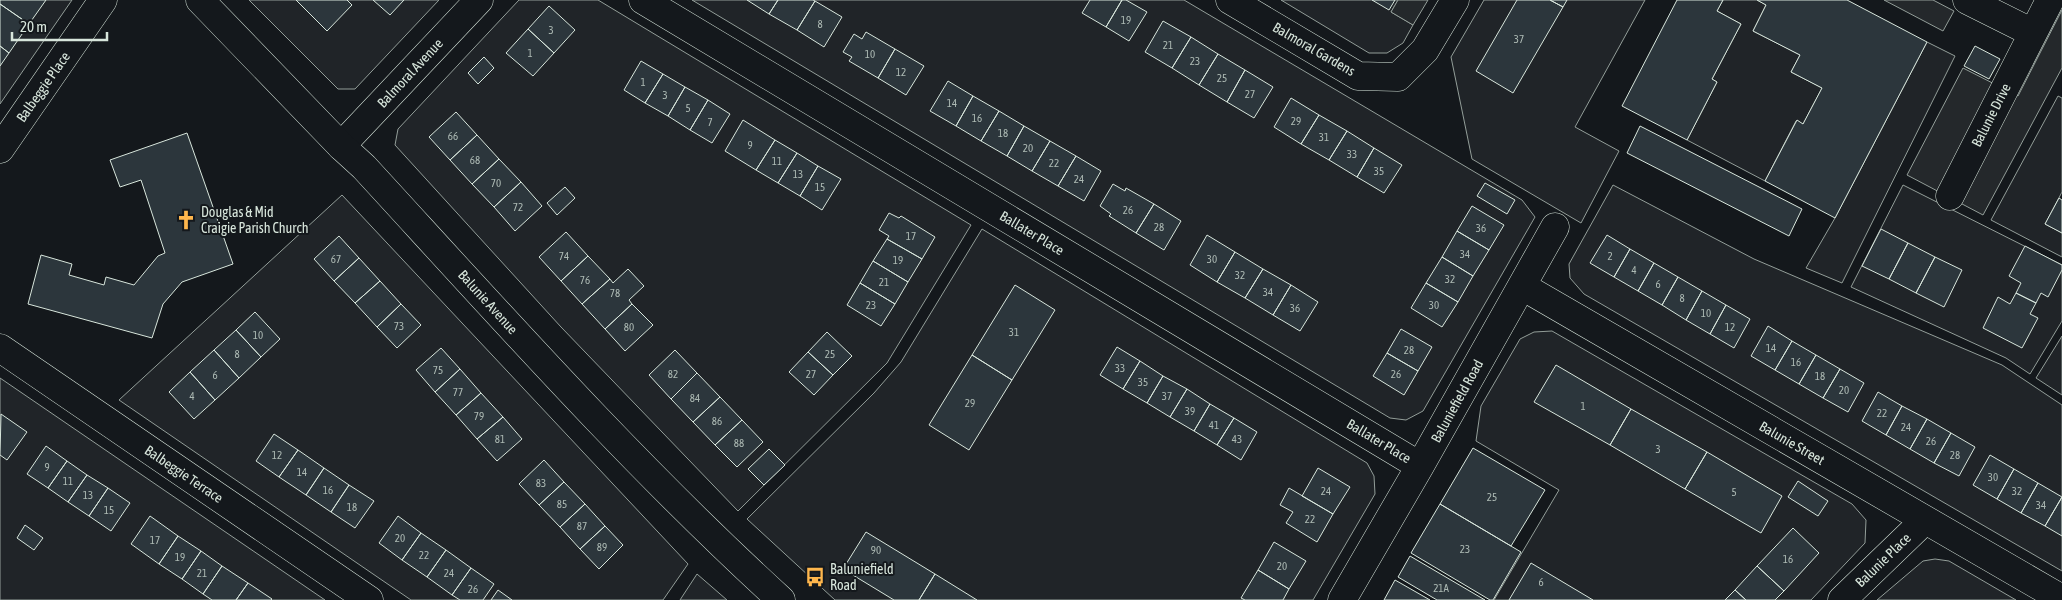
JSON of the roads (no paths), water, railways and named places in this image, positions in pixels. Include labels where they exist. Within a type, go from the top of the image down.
[{"type":"street","name":"Balbeggie Place","points":[[0,149],[103,0]]},
{"type":"street","name":"Balunie Avenue","points":[[200,0],[341,146],[364,167],[562,383],[717,542],[781,600]]},
{"type":"street","name":"Balmoral Avenue","points":[[341,146],[479,0]]},
{"type":"street","name":"Ballater Place","points":[[643,0],[1420,466]]},
{"type":"street","name":"Balmoral Gardens","points":[[1230,0],[1358,76],[1398,77],[1425,50],[1455,0]]},
{"type":"street","points":[[1967,0],[2033,33]]},
{"type":"street","name":"Balunie Drive","points":[[1950,196],[2050,0]]},
{"type":"street","name":"Baluniefield Road","points":[[1342,600],[1556,227]]},
{"type":"street","name":"Balunie Street","points":[[1522,286],[2062,599]]},
{"type":"street","name":"Balbeggie Terrace","points":[[0,348],[369,600]]},
{"type":"street","name":"Balunie Place","points":[[1842,600],[1925,520]]},
{"type":"place","name":"Douglas & Mid Craigie Parish Church","points":[[186,220]]},
{"type":"place","name":"Baluniefield Road","points":[[815,577]]}]
